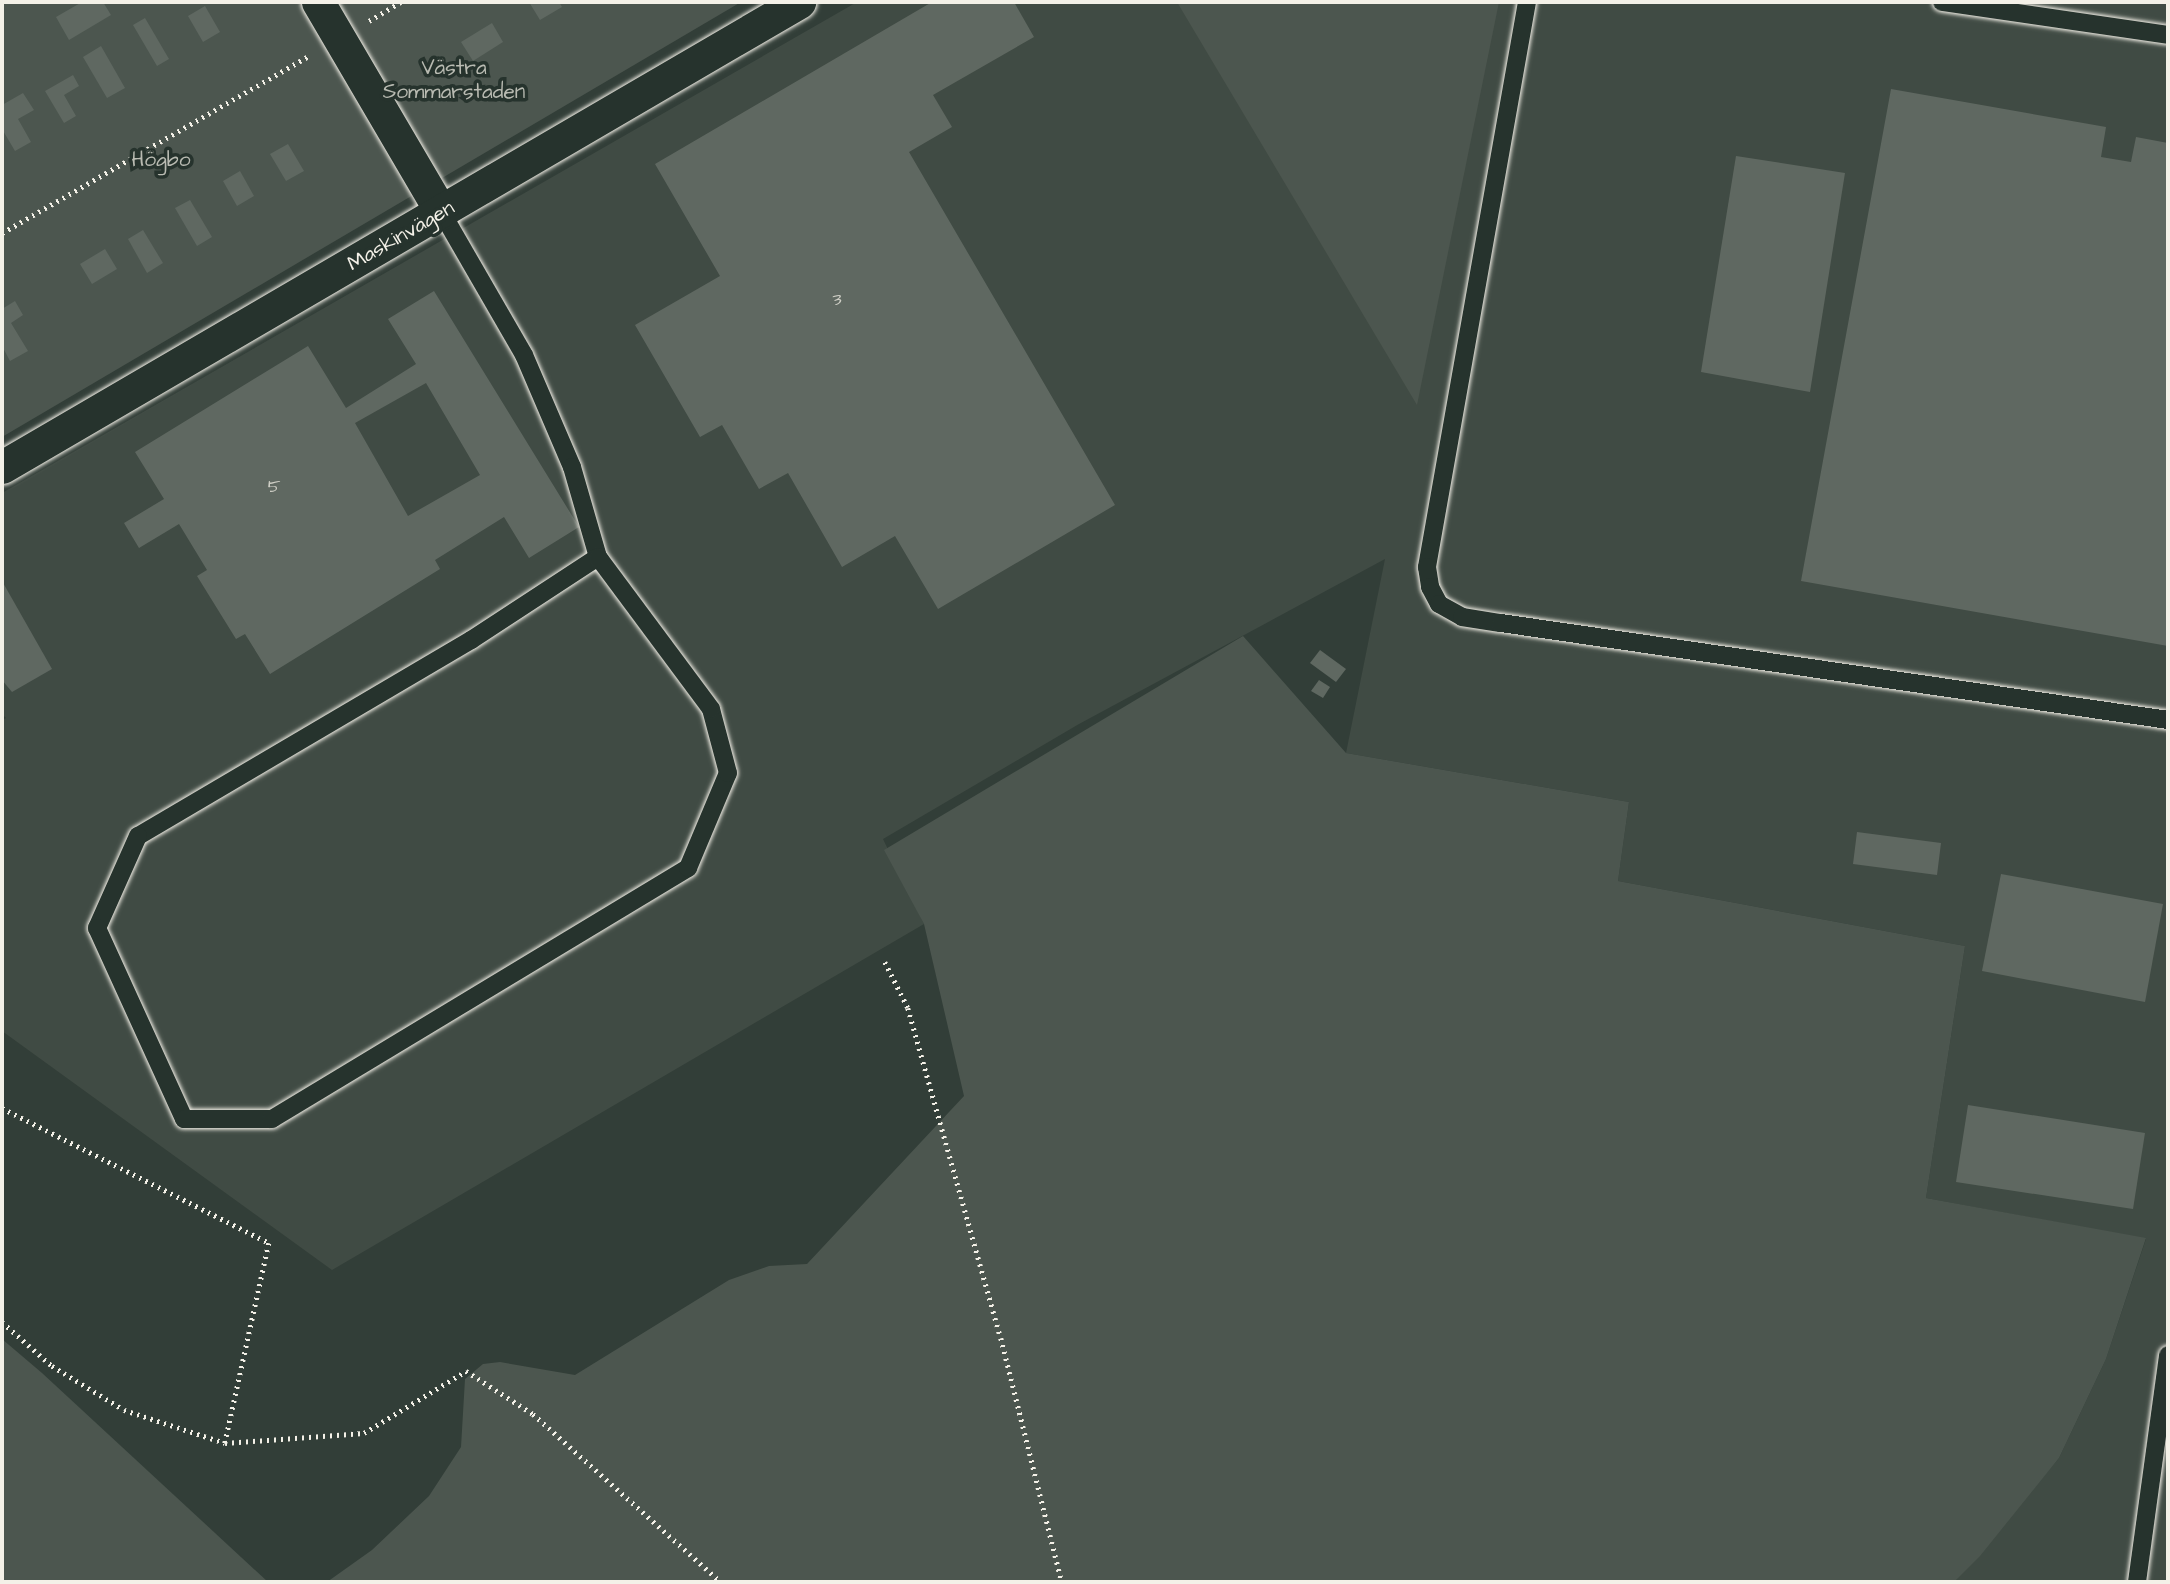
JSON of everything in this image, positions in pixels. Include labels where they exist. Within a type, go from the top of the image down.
[{"type":"street","points":[[318,2],[442,213]]},
{"type":"street","name":"Maskinvägen","points":[[2,467],[442,213],[799,2]]},
{"type":"lane","points":[[1527,2],[1427,567],[1430,587],[1439,604],[1462,617],[2168,720]]},
{"type":"lane","points":[[1942,2],[2168,35]]},
{"type":"lane","points":[[442,213],[524,355],[572,467],[598,557],[711,709],[728,773],[688,868],[272,1119],[184,1119],[97,928],[138,836],[471,640],[598,557]]},
{"type":"lane","points":[[2137,1582],[2168,1355]]},
{"type":"path","points":[[2,233],[401,2]]},
{"type":"path","points":[[886,962],[912,1021],[1001,1338],[1062,1582]]},
{"type":"path","points":[[2,1108],[269,1243],[225,1443]]},
{"type":"path","points":[[2,1322],[52,1366],[124,1410],[225,1443],[364,1433],[466,1371],[533,1414],[721,1582]]},
{"type":"shaded area","points":[[857,2],[2168,2],[2168,1582],[1954,1582],[2059,1458],[2106,1359],[2146,1239],[1926,1198],[1965,946],[1618,881],[1629,802],[1346,753],[1385,559],[1079,724],[883,839],[924,924],[332,1270],[2,1031],[2,720],[6,718],[2,714],[2,493]]},
{"type":"green space","name":"Högbo","points":[[2,2],[741,2],[2,437]]},
{"type":"green space","points":[[1177,2],[1499,2],[1417,405]]},
{"type":"green space","points":[[1243,636],[1346,753],[1629,802],[1618,881],[1965,946],[1926,1198],[2146,1238],[2106,1359],[2059,1458],[1980,1556],[1954,1582],[327,1582],[372,1550],[429,1496],[461,1447],[465,1379],[483,1364],[500,1362],[575,1375],[729,1280],[769,1266],[807,1264],[964,1096],[924,924],[884,850]]},
{"type":"green space","points":[[2,1339],[42,1373],[268,1582],[2,1582]]},
{"type":"building","points":[[82,2],[103,2],[111,15],[69,40],[56,17]]},
{"type":"building","points":[[529,2],[559,2],[562,7],[540,20]]},
{"type":"building","points":[[932,2],[1014,2],[1034,37],[933,95],[952,127],[909,152],[1115,505],[938,609],[895,536],[842,567],[788,473],[759,489],[722,425],[700,437],[635,325],[720,276],[655,164]]},
{"type":"building","points":[[205,6],[220,32],[203,42],[188,16]]},
{"type":"building","points":[[145,18],[169,59],[157,66],[133,25]]},
{"type":"building","points":[[492,23],[503,42],[473,61],[461,42]]},
{"type":"building","points":[[101,46],[125,88],[107,98],[83,57]]},
{"type":"building","points":[[73,75],[79,86],[64,95],[76,116],[64,123],[45,91]]},
{"type":"building","points":[[1891,89],[2106,127],[2101,157],[2131,162],[2136,137],[2168,143],[2168,646],[1801,581]]},
{"type":"building","points":[[23,93],[34,110],[18,119],[31,142],[15,151],[2,129],[2,105]]},
{"type":"building","points":[[288,144],[304,171],[286,181],[270,154]]},
{"type":"building","points":[[1736,156],[1845,173],[1810,392],[1701,372]]},
{"type":"building","points":[[240,171],[254,196],[237,206],[223,181]]},
{"type":"building","points":[[190,200],[212,237],[197,246],[175,208]]},
{"type":"building","points":[[143,230],[163,263],[147,273],[128,239]]},
{"type":"building","points":[[105,249],[117,269],[92,284],[80,264]]},
{"type":"building","points":[[434,291],[579,527],[529,558],[504,517],[435,560],[440,569],[270,674],[245,634],[236,639],[197,576],[207,570],[179,524],[139,548],[124,523],[164,499],[135,452],[308,346],[346,408],[416,364],[388,319]],"holes":[[[426,383],[480,475],[408,516],[355,423]]]},
{"type":"building","points":[[15,301],[23,315],[11,323],[28,351],[10,361],[2,346],[2,309]]},
{"type":"building","points":[[2,581],[52,669],[12,692],[2,680]]},
{"type":"building","points":[[1320,650],[1346,669],[1336,682],[1310,663]]},
{"type":"building","points":[[1319,680],[1330,687],[1323,698],[1311,691]]},
{"type":"building","points":[[1857,832],[1941,843],[1937,875],[1853,864]]},
{"type":"building","points":[[2001,874],[2163,904],[2145,1002],[1982,971]]},
{"type":"building","points":[[1968,1105],[2145,1133],[2133,1209],[1956,1182]]},
{"type":"park label","name":"Västra Sommarstaden","points":[[454,80]]}]
